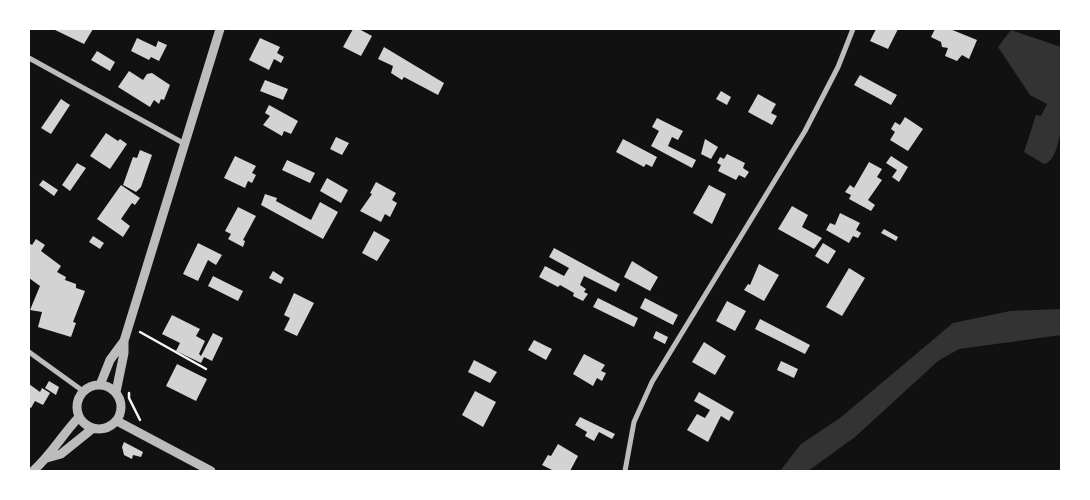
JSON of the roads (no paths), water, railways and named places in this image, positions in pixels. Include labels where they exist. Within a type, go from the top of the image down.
[{"type":"street","points":[[116,392],[124,353],[124,341],[220,29]]},
{"type":"street","points":[[624,471],[634,422],[652,382],[805,130],[838,67],[853,29]]},
{"type":"street","points":[[29,58],[185,144]]},
{"type":"street","points":[[100,385],[110,360],[124,341]]},
{"type":"street","points":[[29,352],[83,391]]},
{"type":"street","points":[[100,385],[116,392],[122,406],[117,421],[106,429],[92,429],[86,426],[79,417],[77,401],[83,391],[89,387],[100,385]]},
{"type":"street","points":[[33,471],[47,458],[55,443],[79,417]]},
{"type":"street","points":[[117,421],[211,471]]},
{"type":"street","points":[[47,458],[62,454],[92,429]]}]
